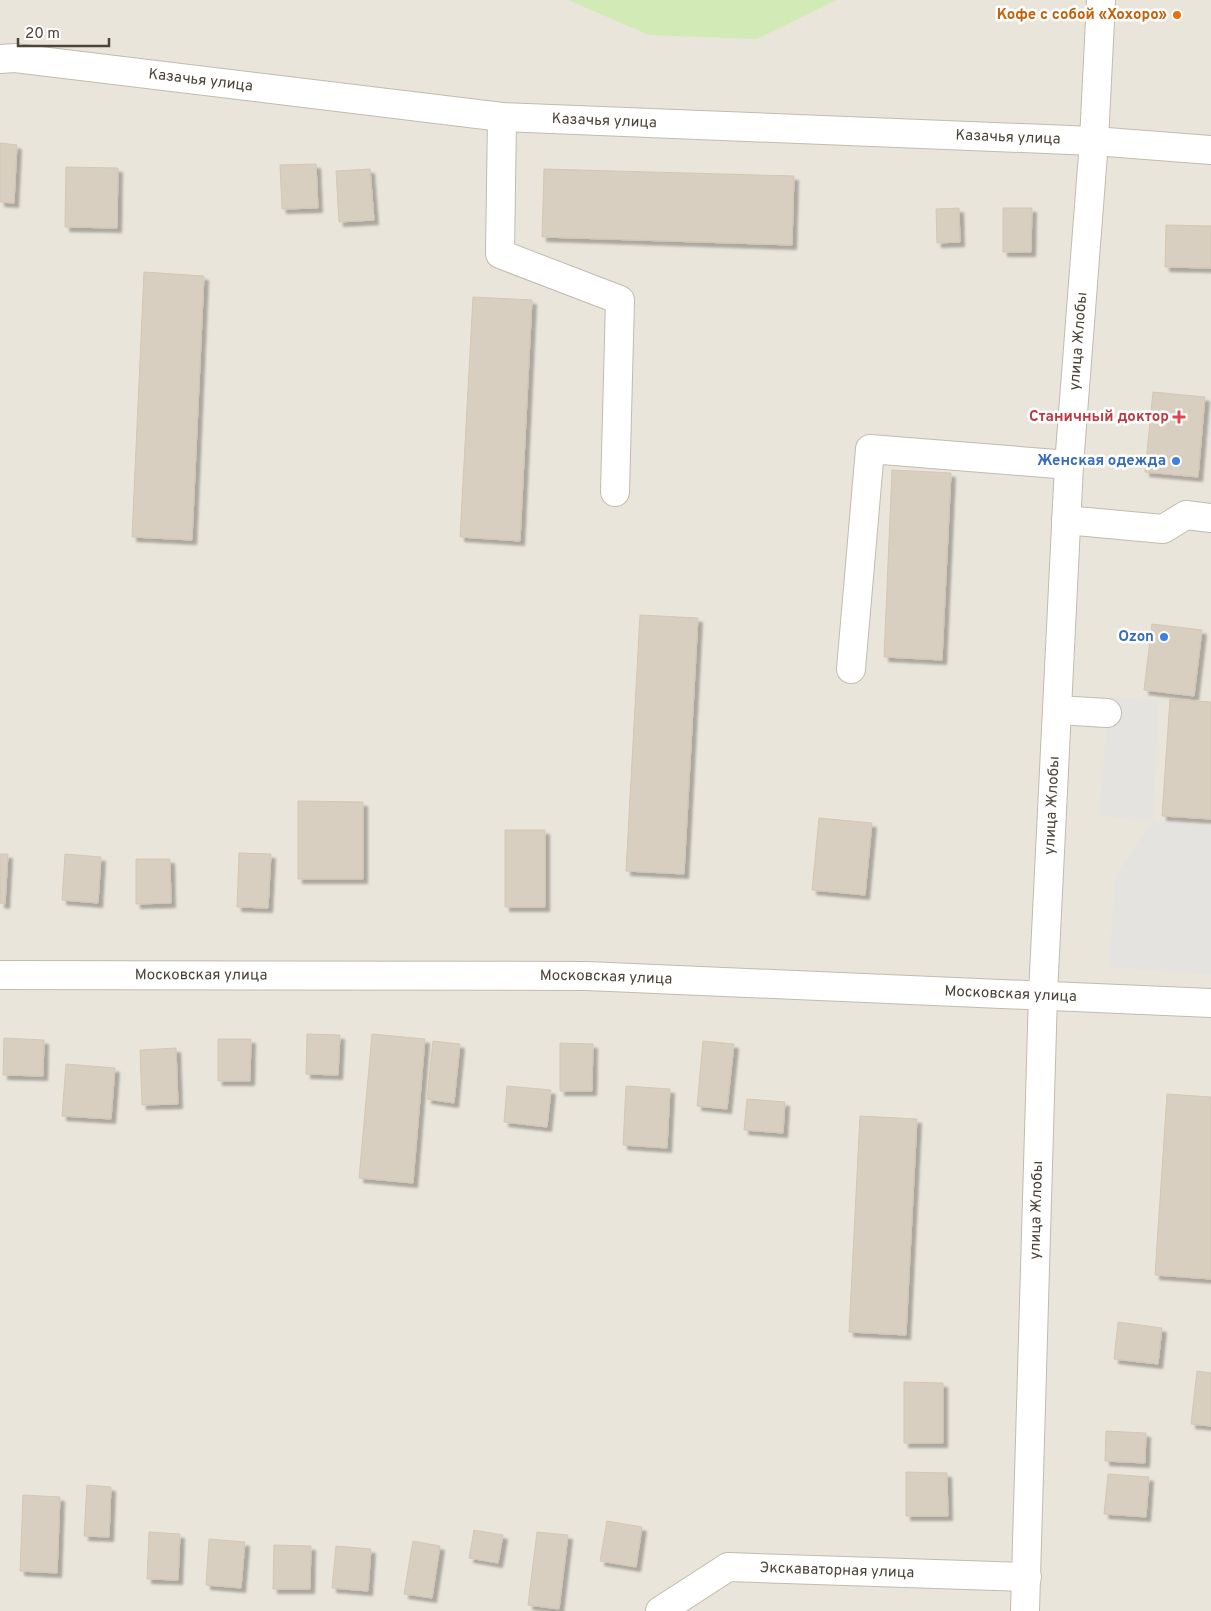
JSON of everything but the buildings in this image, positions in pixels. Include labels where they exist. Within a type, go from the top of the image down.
[{"type":"street","name":"улица Жлобы","points":[[1025,1611],[1043,994],[1068,465],[1094,141],[1101,0]]},
{"type":"street","name":"Казачья улица","points":[[0,59],[25,59],[502,117],[1094,141],[1211,150]]},
{"type":"street","points":[[502,117],[500,254],[620,300],[615,492]]},
{"type":"street","points":[[851,669],[870,449],[1068,465]]},
{"type":"street","points":[[1066,520],[1163,529],[1186,515],[1211,518]]},
{"type":"street","points":[[1057,710],[1108,713]]},
{"type":"street","name":"Московская улица","points":[[0,975],[587,976],[1211,1002]]},
{"type":"street","name":"Экскаваторная улица","points":[[660,1611],[728,1566],[1027,1577]]},
{"type":"shaded area","points":[[0,0],[1211,0],[1211,1611],[0,1611]]},
{"type":"shaded area","points":[[1109,697],[1159,700],[1153,821],[1211,826],[1211,975],[1109,967],[1115,878],[1152,821],[1099,816]]},
{"type":"green space","points":[[568,0],[837,0],[757,39],[649,35]]},
{"type":"place","name":"Кофе с собой «Хохоро»","points":[[1177,15]]},
{"type":"place","name":"Станичный доктор","points":[[1179,417]]},
{"type":"place","name":"Женская одежда","points":[[1176,461]]},
{"type":"place","name":"Ozon","points":[[1164,637]]}]
